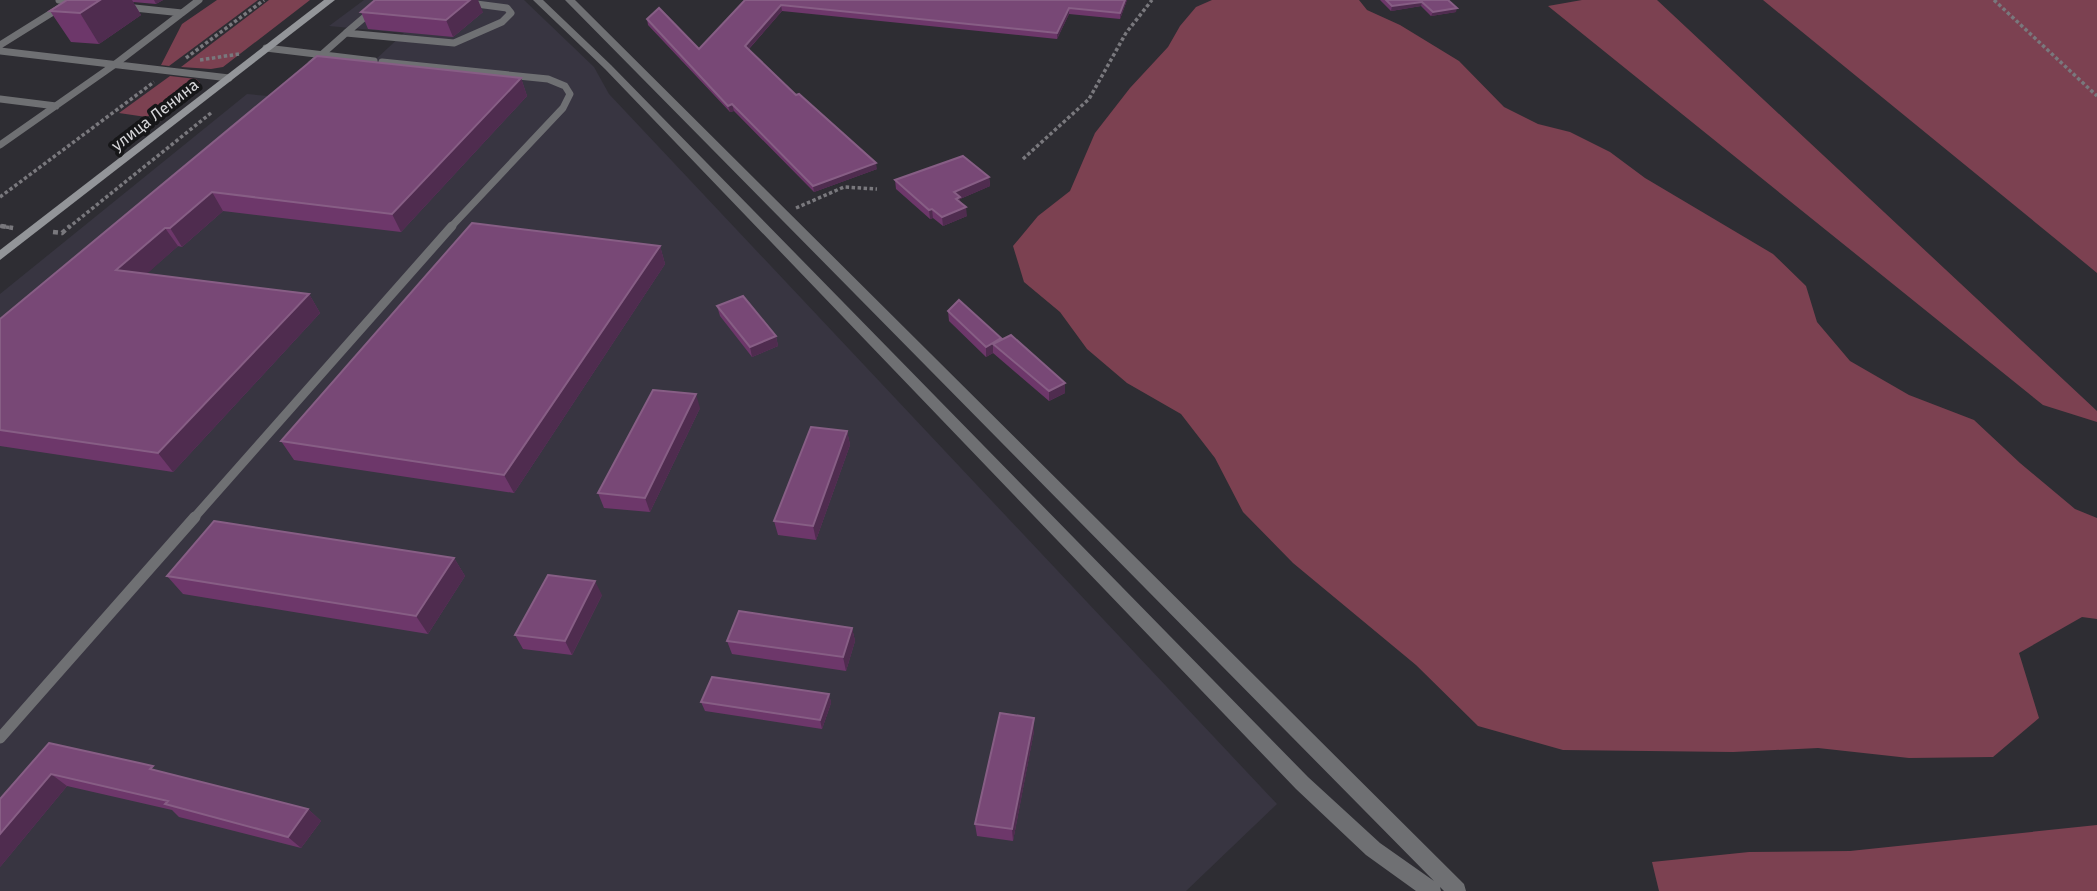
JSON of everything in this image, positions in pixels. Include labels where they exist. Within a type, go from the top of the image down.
[{"type":"main road","name":"улица Ленина","points":[[0,256],[330,0]]},
{"type":"street","points":[[538,0],[608,67],[1311,792],[1373,849],[1432,891]]},
{"type":"street","points":[[570,0],[1457,891]]},
{"type":"lane","points":[[59,0],[80,3]]},
{"type":"lane","points":[[0,145],[114,65],[199,0]]},
{"type":"lane","points":[[303,71],[380,4],[389,0]]},
{"type":"lane","points":[[0,45],[69,2]]},
{"type":"lane","points":[[346,33],[454,43],[502,22],[511,13],[507,8],[495,5],[460,2]]},
{"type":"lane","points":[[115,6],[182,13]]},
{"type":"lane","points":[[0,51],[172,69],[229,78]]},
{"type":"lane","points":[[0,738],[443,236],[569,100],[570,94],[565,86],[548,79],[262,52]]},
{"type":"lane","points":[[0,99],[56,106]]},
{"type":"path","points":[[0,197],[264,0]]},
{"type":"path","points":[[1023,159],[1089,99],[1126,33],[1152,0]]},
{"type":"path","points":[[1994,0],[2097,96]]},
{"type":"path","points":[[172,69],[228,53],[262,52]]},
{"type":"path","points":[[143,90],[154,69]]},
{"type":"path","points":[[783,213],[844,187],[877,189]]},
{"type":"shaded area","points":[[217,0],[258,0],[169,66],[161,65],[182,24]]},
{"type":"shaded area","points":[[269,0],[310,0],[223,67],[181,67]]},
{"type":"shaded area","points":[[364,0],[524,0],[594,67],[609,94],[1277,804],[1186,891],[0,891],[0,294],[247,94],[291,98],[374,61],[404,33],[329,26]]},
{"type":"shaded area","points":[[1212,0],[1359,0],[1367,10],[1400,25],[1459,61],[1504,107],[1538,124],[1570,132],[1610,152],[1645,178],[1773,254],[1806,286],[1817,322],[1850,361],[1909,395],[1974,420],[2075,509],[2097,518],[2097,619],[2082,617],[2019,653],[2039,718],[1993,757],[1909,758],[1818,748],[1733,752],[1563,750],[1478,726],[1416,665],[1293,563],[1243,512],[1215,458],[1181,414],[1127,383],[1087,349],[1060,312],[1024,282],[1013,246],[1038,216],[1070,191],[1095,133],[1130,88],[1168,47],[1180,26],[1196,7]]},
{"type":"shaded area","points":[[1582,0],[1657,0],[2097,411],[2097,422],[2043,405],[1548,6]]},
{"type":"shaded area","points":[[1763,0],[2097,0],[2097,273],[2074,254]]},
{"type":"shaded area","points":[[170,76],[196,79],[200,83],[168,108],[146,117],[119,113]]},
{"type":"shaded area","points":[[2097,825],[2097,891],[1659,891],[1652,862],[1749,852],[1850,851]]},
{"type":"building","points":[[67,0],[100,0],[80,13],[50,11]]},
{"type":"building","points":[[375,0],[470,0],[446,20],[361,12]]},
{"type":"building","points":[[745,0],[1125,0],[1120,13],[1069,8],[1057,33],[781,5],[745,46],[796,95],[799,94],[876,163],[813,186],[732,104],[728,106],[647,19],[659,8],[699,49]]},
{"type":"building","points":[[1386,0],[1448,0],[1457,8],[1433,12],[1422,2],[1392,6]]},
{"type":"building","points":[[317,56],[521,78],[392,214],[212,192],[116,270],[309,294],[158,453],[0,430],[0,319]]},
{"type":"building","points":[[963,156],[989,177],[954,192],[960,197],[956,199],[966,207],[942,217],[932,209],[929,210],[895,180]]},
{"type":"building","points":[[472,223],[660,246],[504,475],[281,441]]},
{"type":"building","points":[[743,296],[776,336],[750,347],[717,306]]},
{"type":"building","points":[[959,300],[1001,338],[986,347],[948,311]]},
{"type":"building","points":[[1011,335],[1065,383],[1049,391],[993,344]]},
{"type":"building","points":[[653,390],[696,394],[645,498],[598,493]]},
{"type":"building","points":[[811,427],[847,431],[813,526],[774,521]]},
{"type":"building","points":[[214,521],[454,558],[416,616],[167,576]]},
{"type":"building","points":[[548,575],[595,581],[565,641],[515,635]]},
{"type":"building","points":[[739,611],[852,628],[843,657],[727,641]]},
{"type":"building","points":[[712,677],[829,694],[820,720],[701,702]]},
{"type":"building","points":[[1000,713],[1034,718],[1012,829],[975,824]]},
{"type":"building","points":[[49,743],[153,766],[150,769],[308,809],[288,837],[165,804],[168,801],[51,774],[0,834],[0,799]]}]
